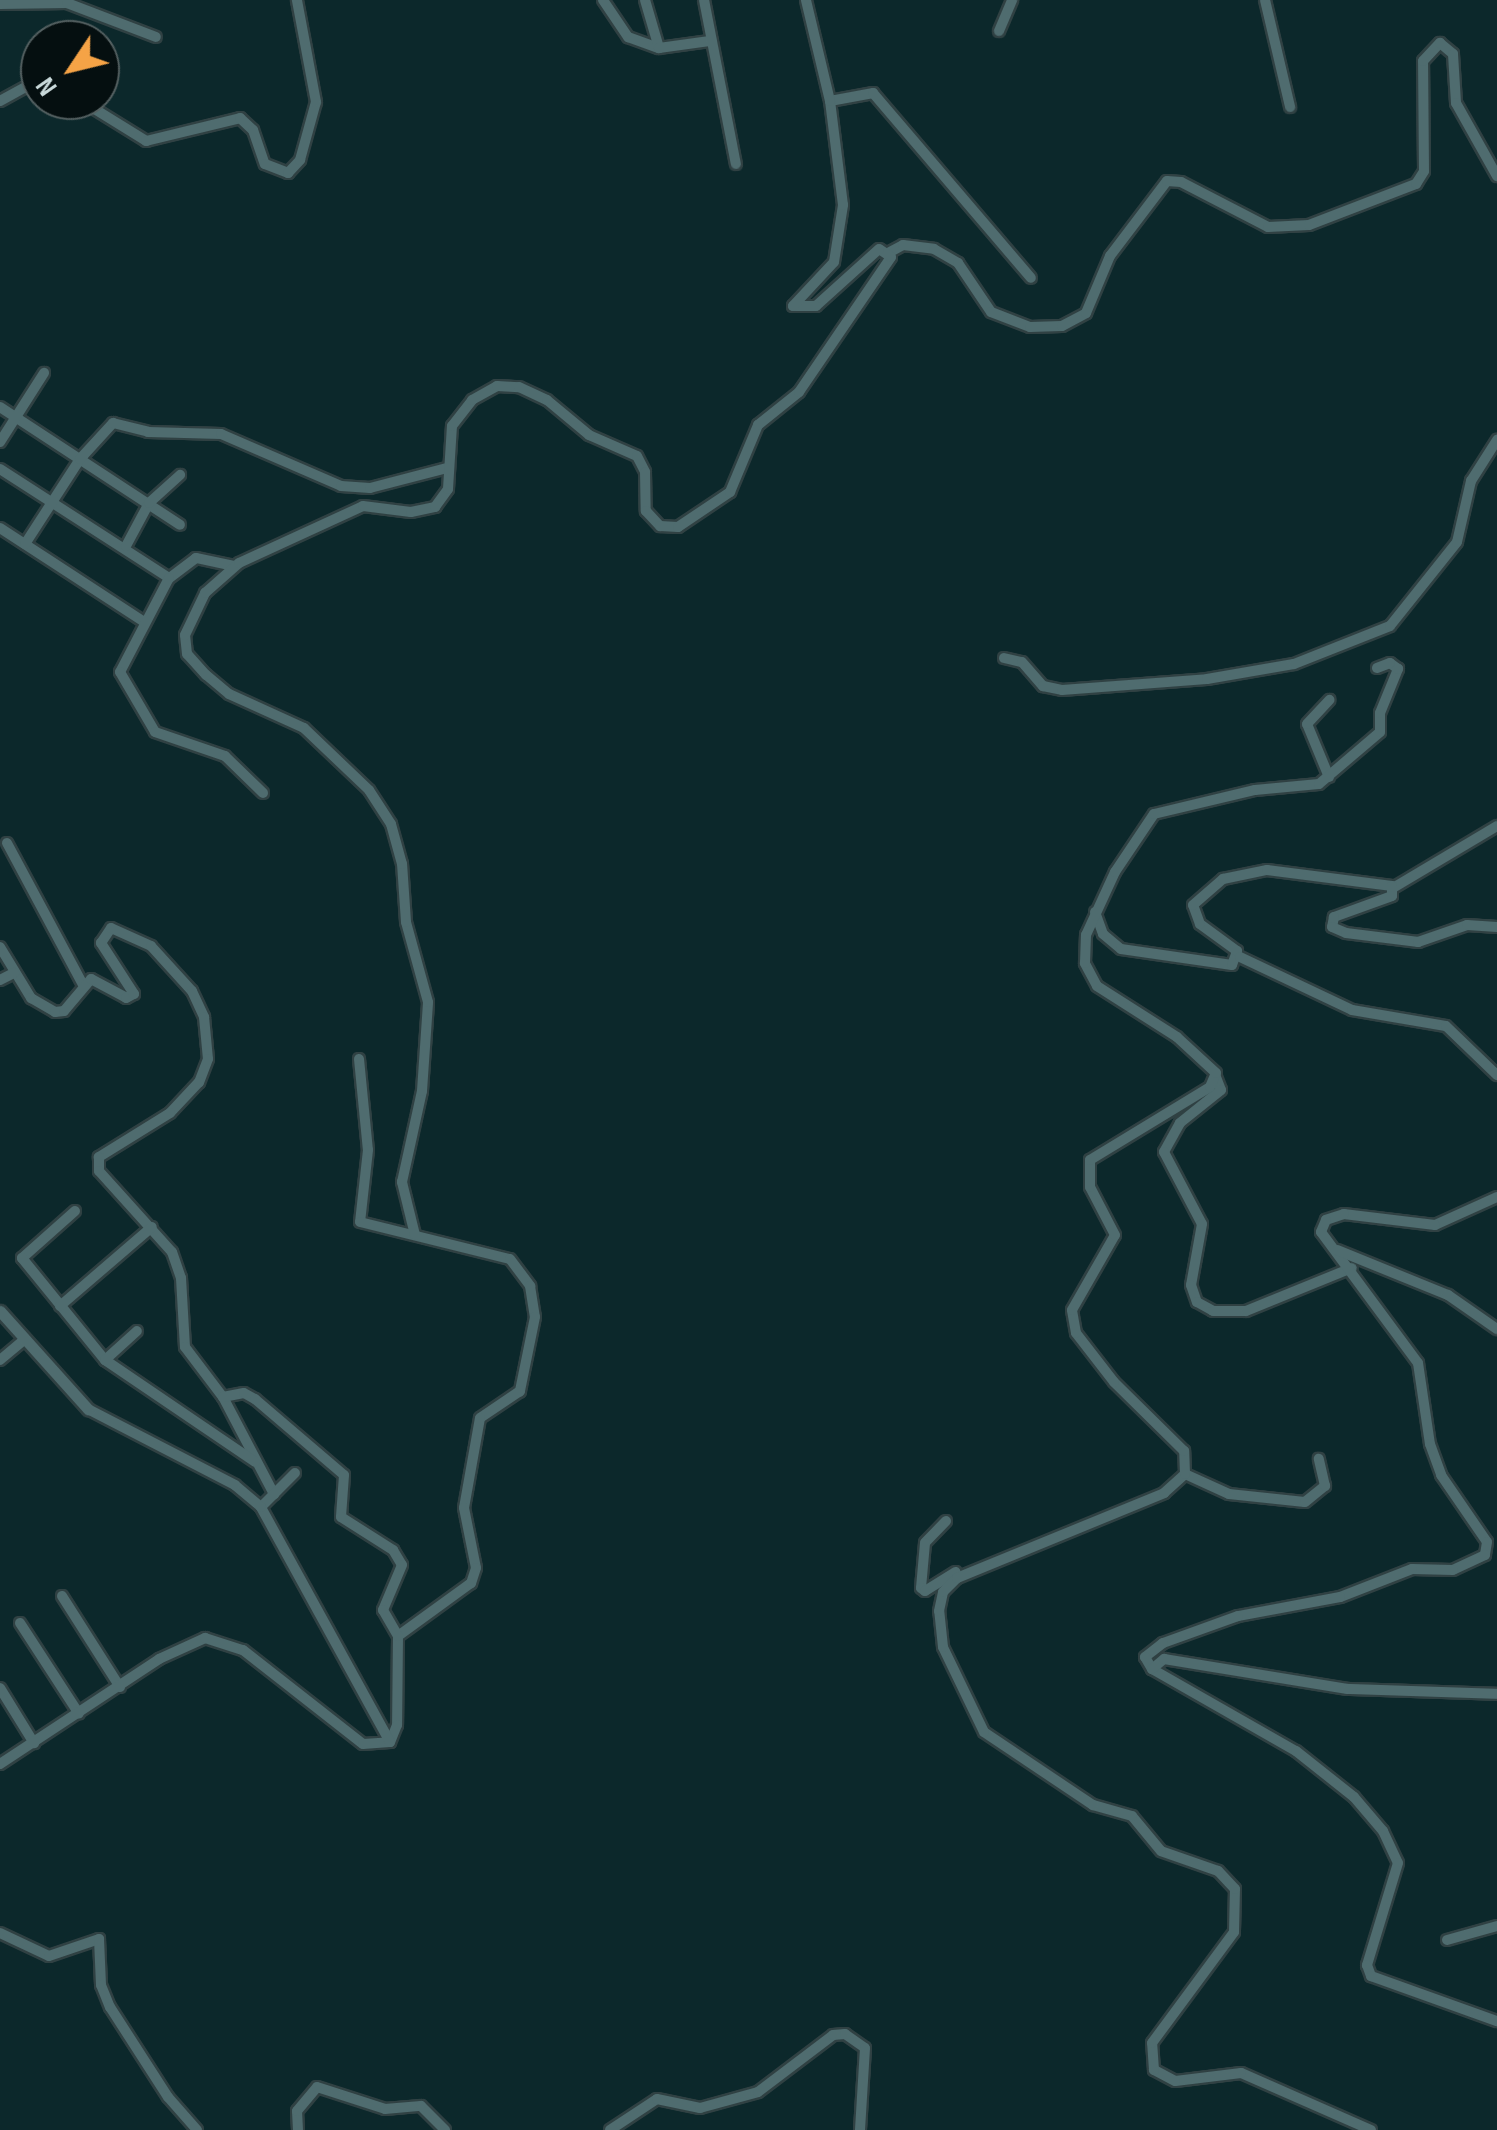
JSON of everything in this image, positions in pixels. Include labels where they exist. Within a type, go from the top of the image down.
[{"type":"street","points":[[113,120],[146,140],[240,118],[253,130],[265,164],[288,172],[300,160],[316,102],[297,0]]},
{"type":"street","points":[[603,0],[628,37],[659,48],[710,40]]},
{"type":"street","points":[[645,0],[659,48]]},
{"type":"street","points":[[704,0],[736,164]]},
{"type":"street","points":[[806,0],[830,101],[840,235],[830,271],[793,306],[816,306],[876,251],[890,252]]},
{"type":"street","points":[[999,31],[1012,0]]},
{"type":"street","points":[[1265,0],[1290,107]]},
{"type":"street","points":[[0,4],[67,3],[156,38]]},
{"type":"street","points":[[415,1235],[402,1182],[422,1090],[428,1002],[406,922],[402,864],[376,798],[311,734],[228,694],[190,659],[185,634],[196,604],[234,566],[363,506],[426,512],[446,494],[449,436],[467,405],[490,388],[519,386],[566,409],[589,436],[637,456],[648,516],[663,528],[678,527],[734,486],[758,425],[788,405],[832,349],[890,252],[903,244],[942,253],[958,263],[992,312],[1030,327],[1062,326],[1086,313],[1110,256],[1167,181],[1182,182],[1268,226],[1310,225],[1416,184],[1424,170],[1423,61],[1440,42],[1452,54],[1456,102],[1497,176]]},
{"type":"street","points":[[830,101],[873,93],[1031,278]]},
{"type":"street","points":[[0,442],[44,373]]},
{"type":"street","points":[[0,407],[180,526]]},
{"type":"street","points":[[25,544],[80,459],[113,423],[148,432],[221,434],[341,486],[370,488],[447,468]]},
{"type":"street","points":[[1004,658],[1022,662],[1042,686],[1062,690],[1207,679],[1294,664],[1390,626],[1457,542],[1471,480],[1497,440]]},
{"type":"street","points":[[0,468],[126,546],[169,578]]},
{"type":"street","points":[[126,546],[149,503],[180,475]]},
{"type":"street","points":[[0,528],[144,622]]},
{"type":"street","points":[[234,566],[196,558],[169,578],[120,672],[144,719],[156,732],[225,756],[263,792]]},
{"type":"street","points":[[1352,1268],[1256,1309],[1213,1311],[1197,1302],[1191,1285],[1202,1224],[1164,1152],[1180,1122],[1221,1090],[1211,1064],[1177,1036],[1092,981],[1085,944],[1095,912],[1134,839],[1159,811],[1328,778],[1383,728],[1380,713],[1398,670],[1390,663],[1377,668]]},
{"type":"street","points":[[1328,778],[1307,724],[1329,700]]},
{"type":"street","points":[[1497,826],[1393,888],[1277,870],[1223,879],[1202,892],[1192,912],[1240,957],[1352,1010],[1446,1026],[1497,1075]]},
{"type":"street","points":[[7,843],[83,985]]},
{"type":"street","points":[[1393,888],[1390,897],[1334,917],[1332,927],[1395,943],[1466,925],[1497,926]]},
{"type":"street","points":[[1095,912],[1103,934],[1121,948],[1204,964],[1232,965],[1240,957]]},
{"type":"street","points":[[0,947],[41,1008],[64,1011],[83,985],[95,980],[126,998],[134,994],[101,942],[116,928],[168,959],[204,1017],[208,1058],[199,1082],[170,1113],[100,1157],[101,1178],[152,1228],[181,1278],[185,1347],[223,1398],[274,1494]]},
{"type":"street","points":[[0,980],[14,973]]},
{"type":"street","points":[[359,1059],[368,1150],[360,1222],[510,1259],[530,1286],[535,1318],[520,1391],[480,1418],[465,1478],[464,1508],[476,1568],[471,1583],[398,1636]]},
{"type":"street","points":[[1185,1474],[1184,1451],[1114,1382],[1076,1333],[1072,1310],[1115,1235],[1090,1187],[1090,1160],[1210,1088],[1216,1076]]},
{"type":"street","points":[[1497,1196],[1427,1226],[1334,1216],[1321,1232],[1352,1268],[1418,1362],[1430,1444],[1487,1552],[1452,1570],[1412,1569],[1340,1597],[1238,1616],[1150,1649],[1145,1657],[1152,1669],[1296,1751],[1354,1797],[1383,1831],[1398,1863],[1367,1964],[1371,1976],[1497,2021]]},
{"type":"street","points":[[75,1211],[22,1256],[105,1360],[259,1465]]},
{"type":"street","points":[[60,1306],[152,1228]]},
{"type":"street","points":[[1337,1250],[1448,1295],[1497,1329]]},
{"type":"street","points":[[0,1311],[88,1410],[236,1486],[261,1507],[390,1742]]},
{"type":"street","points":[[105,1360],[137,1331]]},
{"type":"street","points":[[0,1360],[24,1340]]},
{"type":"street","points":[[223,1398],[244,1393],[254,1399],[344,1475],[341,1517],[394,1550],[402,1565],[384,1610],[398,1636],[396,1726],[390,1742]]},
{"type":"street","points":[[1185,1474],[1229,1494],[1305,1502],[1325,1486],[1320,1459]]},
{"type":"street","points":[[261,1507],[295,1473]]},
{"type":"street","points":[[946,1522],[926,1543],[922,1591],[1164,1492],[1185,1474]]},
{"type":"street","points":[[986,1565],[952,1582],[938,1612],[950,1664],[984,1732],[1092,1805],[1132,1816],[1161,1851],[1223,1874],[1238,1896],[1227,1944],[1152,2044],[1154,2070],[1175,2081],[1240,2074],[1372,2130]]},
{"type":"street","points":[[62,1596],[120,1687]]},
{"type":"street","points":[[20,1623],[78,1714]]},
{"type":"street","points":[[0,1764],[184,1646],[223,1639],[363,1744],[390,1742]]},
{"type":"street","points":[[1152,1669],[1164,1659],[1348,1689],[1496,1696]]},
{"type":"street","points":[[0,1688],[34,1743]]},
{"type":"street","points":[[1448,1940],[1497,1926]]},
{"type":"street","points":[[0,1933],[49,1956],[99,1939],[101,1985],[110,2007],[168,2097],[198,2130]]},
{"type":"street","points":[[610,2130],[656,2099],[700,2108],[758,2092],[833,2036],[845,2034],[865,2048],[860,2130]]},
{"type":"street","points":[[298,2130],[297,2111],[317,2087],[385,2109],[421,2106],[445,2130]]}]
